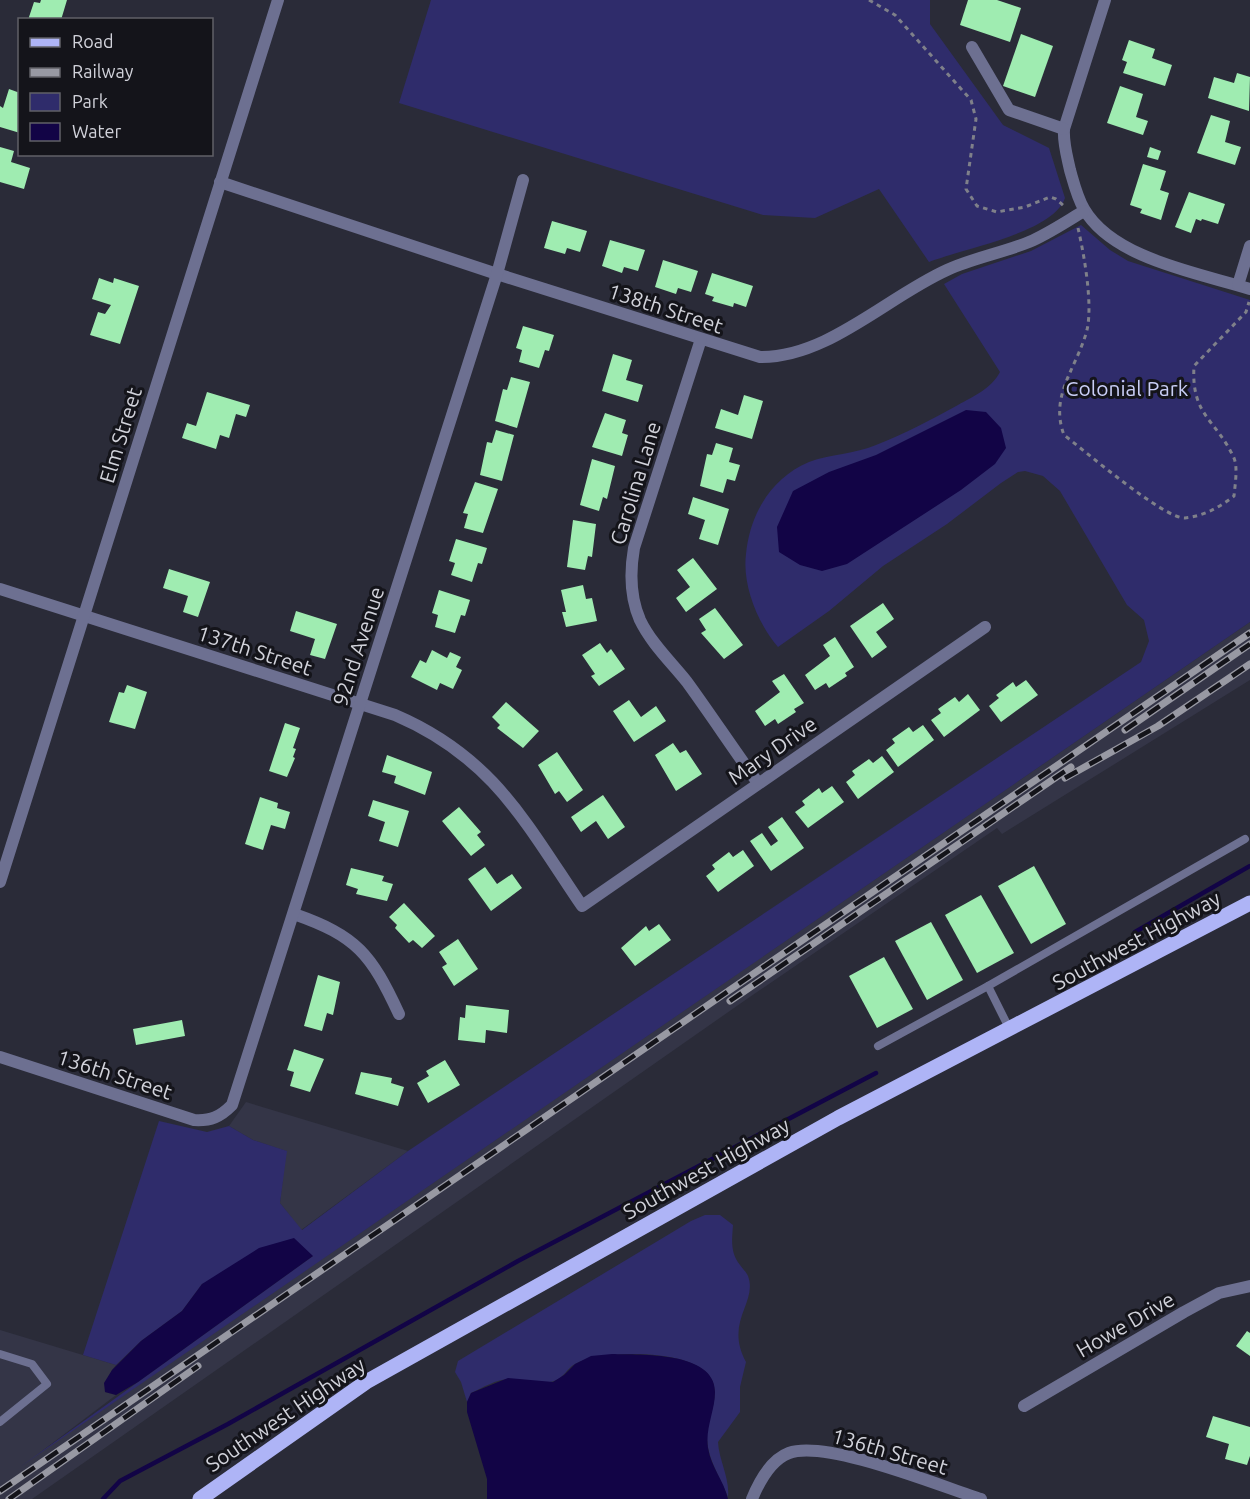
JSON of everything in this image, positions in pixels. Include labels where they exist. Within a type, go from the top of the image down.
[{"type":"main road","name":"Southwest Highway","points":[[200,1499],[366,1382],[838,1119],[1250,903]]},
{"type":"street","name":"Elm Street","points":[[0,882],[278,0]]},
{"type":"street","points":[[1105,0],[1064,129],[1063,140],[1076,193],[1084,211],[1100,228],[1124,246],[1153,259],[1244,287],[1250,246]]},
{"type":"street","points":[[972,47],[1009,110],[1064,129]]},
{"type":"street","name":"92nd Avenue","points":[[218,1117],[236,1099],[496,274],[523,180]]},
{"type":"street","name":"138th Street","points":[[220,182],[496,274],[759,357],[796,353],[814,346],[948,269],[1030,242],[1084,211]]},
{"type":"street","name":"Carolina Lane","points":[[701,339],[634,548],[631,578],[633,594],[639,618],[648,633],[686,681],[758,783]]},
{"type":"street","name":"137th Street","points":[[0,589],[360,704],[422,727],[448,742],[474,763],[512,802],[582,906]]},
{"type":"street","name":"Mary Drive","points":[[582,906],[985,627]]},
{"type":"street","points":[[294,914],[328,926],[359,947],[379,972],[399,1014]]},
{"type":"street","name":"136th Street","points":[[0,1057],[182,1117],[207,1121],[218,1117]]},
{"type":"street","name":"Howe Drive","points":[[1024,1406],[1219,1293],[1250,1286]]},
{"type":"street","name":"136th Street","points":[[752,1499],[765,1473],[787,1453],[806,1449],[846,1456],[981,1499]]},
{"type":"lane","points":[[878,1046],[1245,839]]},
{"type":"lane","points":[[988,986],[1010,1030]]},
{"type":"lane","points":[[0,1354],[32,1364],[47,1384],[0,1422]]},
{"type":"path","points":[[869,0],[895,15],[971,100],[975,119],[966,189],[977,206],[997,213],[1025,207],[1050,197],[1064,205],[1072,218],[1078,228],[1082,245],[1087,295],[1087,328],[1059,402],[1058,419],[1064,435],[1160,508],[1183,518],[1216,510],[1234,496],[1235,460],[1197,404],[1193,387],[1194,366],[1246,312],[1250,300]]},
{"type":"shaded area","points":[[1250,622],[1250,680],[1002,834],[997,828],[744,1001],[32,1499],[0,1499],[0,1330],[116,1365],[112,1370],[105,1392],[116,1395],[38,1454]]},
{"type":"shaded area","points":[[246,1102],[408,1151],[301,1230],[280,1203],[286,1151],[253,1140],[229,1126]]},
{"type":"green space","points":[[431,0],[930,0],[930,24],[1003,125],[1049,148],[1065,198],[1057,210],[1043,221],[1025,230],[929,262],[879,189],[815,218],[763,215],[399,103]]},
{"type":"green space","name":"Colonial Park","points":[[1081,225],[1110,250],[1128,261],[1250,300],[1250,622],[20,1467],[313,1256],[202,1284],[182,1311],[141,1341],[116,1365],[83,1355],[159,1121],[207,1132],[229,1126],[253,1140],[287,1151],[280,1203],[302,1230],[408,1151],[1141,662],[1149,641],[1144,620],[1127,605],[1060,491],[1043,476],[1025,471],[1018,472],[1001,483],[947,524],[883,566],[829,611],[778,647],[758,616],[746,578],[746,554],[752,525],[765,499],[784,478],[809,462],[868,448],[886,441],[976,395],[996,378],[1000,372],[944,284],[962,274],[1031,251]]},
{"type":"green space","points":[[705,1215],[720,1215],[733,1225],[733,1251],[747,1275],[750,1286],[738,1335],[746,1362],[740,1387],[740,1412],[718,1442],[728,1497],[711,1459],[707,1442],[715,1393],[714,1386],[703,1370],[688,1362],[648,1354],[626,1354],[588,1359],[575,1364],[554,1381],[504,1379],[495,1382],[471,1393],[467,1402],[461,1382],[455,1372],[458,1361],[691,1221]]},
{"type":"water","points":[[966,410],[986,412],[1001,428],[1006,448],[995,464],[961,490],[847,564],[822,571],[800,565],[779,552],[777,527],[793,491],[829,472],[876,455]]},
{"type":"water","points":[[294,1238],[313,1256],[138,1382],[116,1395],[105,1392],[104,1383],[112,1370],[141,1341],[182,1311],[202,1284],[259,1248]]},
{"type":"water","points":[[612,1354],[657,1356],[690,1362],[703,1369],[712,1379],[715,1392],[707,1441],[712,1461],[728,1499],[487,1499],[487,1479],[467,1412],[467,1402],[471,1393],[508,1378],[553,1382],[575,1364],[591,1356]]},
{"type":"building","points":[[41,0],[67,0],[62,18],[29,18],[34,2],[40,3]]},
{"type":"building","points":[[968,0],[997,0],[1021,8],[1010,42],[960,25]]},
{"type":"building","points":[[1021,34],[1053,46],[1035,97],[1003,86]]},
{"type":"building","points":[[1129,40],[1155,49],[1152,58],[1172,65],[1165,86],[1123,73],[1127,62],[1122,60]]},
{"type":"building","points":[[1237,73],[1250,77],[1249,111],[1208,98],[1214,77],[1234,83]]},
{"type":"building","points":[[1120,86],[1143,94],[1136,117],[1148,121],[1143,135],[1107,123]]},
{"type":"building","points":[[9,89],[18,92],[18,132],[0,127],[0,106],[3,108]]},
{"type":"building","points":[[1211,115],[1230,121],[1225,142],[1241,147],[1235,165],[1197,153]]},
{"type":"building","points":[[0,147],[14,151],[11,162],[30,168],[24,189],[0,182]]},
{"type":"building","points":[[1150,147],[1161,151],[1158,160],[1147,157]]},
{"type":"building","points":[[1143,164],[1166,171],[1160,190],[1169,193],[1161,220],[1140,213],[1142,209],[1130,205]]},
{"type":"building","points":[[1189,192],[1225,204],[1218,224],[1196,219],[1191,233],[1175,227]]},
{"type":"building","points":[[552,221],[587,231],[580,252],[567,248],[565,254],[544,248]]},
{"type":"building","points":[[610,240],[645,250],[638,271],[624,267],[622,273],[602,266]]},
{"type":"building","points":[[663,260],[698,271],[691,292],[678,288],[676,294],[655,287]]},
{"type":"building","points":[[712,273],[753,286],[746,307],[734,303],[733,307],[712,301],[714,297],[705,294]]},
{"type":"building","points":[[99,278],[113,283],[114,278],[139,286],[120,344],[90,335],[98,312],[105,314],[111,305],[92,299]]},
{"type":"building","points":[[523,326],[554,335],[549,351],[545,350],[539,368],[519,362],[522,350],[516,348]]},
{"type":"building","points":[[613,354],[632,360],[626,380],[643,385],[638,402],[602,391]]},
{"type":"building","points":[[511,377],[530,382],[517,428],[495,421],[503,389],[507,390]]},
{"type":"building","points":[[207,392],[250,405],[246,417],[236,414],[229,438],[220,435],[216,449],[182,438],[187,423],[196,426]]},
{"type":"building","points":[[744,395],[763,401],[752,439],[715,428],[721,409],[738,415]]},
{"type":"building","points":[[605,413],[626,420],[622,433],[628,435],[622,456],[592,447]]},
{"type":"building","points":[[496,430],[514,435],[502,481],[480,475],[487,442],[492,443]]},
{"type":"building","points":[[716,443],[733,448],[729,462],[740,465],[735,481],[727,479],[723,493],[700,486],[707,454],[712,455]]},
{"type":"building","points":[[592,459],[615,466],[607,499],[603,497],[599,511],[580,505]]},
{"type":"building","points":[[475,482],[498,489],[483,533],[464,528],[468,514],[463,513]]},
{"type":"building","points":[[693,497],[729,509],[718,545],[699,539],[705,520],[688,514]]},
{"type":"building","points":[[573,520],[596,524],[592,557],[588,556],[585,570],[567,567]]},
{"type":"building","points":[[456,539],[487,548],[482,564],[478,563],[472,582],[451,575],[455,563],[449,561]]},
{"type":"building","points":[[693,558],[717,589],[686,612],[676,598],[690,587],[677,570]]},
{"type":"building","points":[[169,569],[210,582],[198,617],[183,612],[188,596],[163,588]]},
{"type":"building","points":[[583,585],[586,599],[592,598],[597,621],[566,627],[562,612],[566,612],[561,590]]},
{"type":"building","points":[[439,590],[470,600],[465,616],[461,615],[455,633],[435,627],[438,615],[432,613]]},
{"type":"building","points":[[883,603],[894,619],[876,632],[887,647],[872,658],[850,626]]},
{"type":"building","points":[[715,608],[743,645],[724,659],[701,633],[706,630],[699,619]]},
{"type":"building","points":[[296,611],[337,624],[325,659],[310,655],[315,639],[290,631]]},
{"type":"building","points":[[835,637],[854,667],[845,673],[847,676],[829,688],[826,683],[815,690],[805,675],[830,656],[823,645]]},
{"type":"building","points":[[600,643],[607,653],[611,649],[625,669],[599,686],[591,676],[595,674],[582,655]]},
{"type":"building","points":[[432,650],[447,658],[450,652],[461,657],[456,667],[462,670],[453,689],[440,683],[437,690],[411,677],[420,660],[426,663]]},
{"type":"building","points":[[784,674],[804,703],[794,709],[796,712],[778,724],[775,719],[765,726],[755,711],[780,692],[772,681]]},
{"type":"building","points":[[1026,680],[1038,695],[1001,722],[989,706],[999,698],[996,695],[1013,682],[1016,687]]},
{"type":"building","points":[[127,685],[147,692],[135,729],[109,722],[119,692],[124,693]]},
{"type":"building","points":[[968,694],[980,710],[944,737],[931,720],[941,713],[938,709],[955,697],[959,702]]},
{"type":"building","points":[[629,700],[641,717],[656,706],[666,721],[634,742],[613,711]]},
{"type":"building","points":[[506,702],[539,731],[523,748],[497,728],[500,725],[492,717]]},
{"type":"building","points":[[285,723],[300,728],[293,748],[296,749],[293,757],[295,758],[287,777],[269,771]]},
{"type":"building","points":[[923,725],[934,740],[898,767],[886,750],[895,743],[892,739],[909,727],[913,732]]},
{"type":"building","points":[[673,743],[680,753],[686,750],[702,774],[676,791],[655,755]]},
{"type":"building","points":[[557,752],[583,790],[567,802],[559,791],[555,794],[538,765]]},
{"type":"building","points":[[387,755],[432,772],[425,795],[394,783],[396,776],[382,772]]},
{"type":"building","points":[[882,756],[894,772],[858,799],[846,782],[855,775],[852,771],[869,759],[873,763]]},
{"type":"building","points":[[832,786],[844,802],[808,828],[795,812],[805,805],[802,801],[819,788],[822,793]]},
{"type":"building","points":[[603,795],[625,827],[608,839],[596,821],[581,832],[571,817]]},
{"type":"building","points":[[260,797],[278,803],[277,808],[290,812],[285,829],[271,825],[263,850],[245,844]]},
{"type":"building","points":[[373,800],[409,811],[398,847],[379,841],[385,822],[368,816]]},
{"type":"building","points":[[459,807],[481,832],[477,835],[485,845],[471,856],[442,821]]},
{"type":"building","points":[[782,817],[804,848],[771,871],[750,841],[762,833],[771,846],[778,841],[768,827]]},
{"type":"building","points":[[743,850],[754,866],[718,892],[706,876],[715,869],[712,865],[729,852],[733,857]]},
{"type":"building","points":[[1034,866],[1066,924],[1031,944],[998,886]]},
{"type":"building","points":[[485,867],[497,884],[512,874],[522,888],[491,911],[468,879]]},
{"type":"building","points":[[351,868],[384,876],[382,881],[393,884],[387,901],[356,894],[358,889],[346,885]]},
{"type":"building","points":[[981,895],[1014,953],[977,973],[945,915]]},
{"type":"building","points":[[404,903],[435,936],[422,948],[413,940],[409,943],[395,928],[397,925],[389,917]]},
{"type":"building","points":[[931,922],[963,980],[927,1000],[895,941]]},
{"type":"building","points":[[659,924],[671,940],[635,966],[621,948],[646,926],[649,931]]},
{"type":"building","points":[[458,939],[478,969],[454,986],[442,967],[447,964],[439,952]]},
{"type":"building","points":[[884,957],[913,1009],[877,1028],[849,976]]},
{"type":"building","points":[[318,975],[340,982],[333,1015],[327,1013],[322,1031],[304,1026]]},
{"type":"building","points":[[466,1005],[509,1010],[507,1033],[486,1030],[485,1043],[458,1040],[460,1017],[465,1018]]},
{"type":"building","points":[[182,1020],[185,1036],[136,1045],[133,1029]]},
{"type":"building","points":[[294,1049],[324,1059],[310,1092],[290,1086],[294,1072],[287,1070]]},
{"type":"building","points":[[445,1060],[460,1085],[428,1103],[417,1083],[429,1076],[426,1071]]},
{"type":"building","points":[[361,1072],[392,1078],[391,1083],[404,1087],[398,1106],[355,1094]]},
{"type":"building","points":[[1247,1331],[1250,1333],[1250,1356],[1236,1346]]},
{"type":"building","points":[[1213,1416],[1250,1427],[1250,1456],[1247,1465],[1225,1459],[1229,1444],[1206,1437]]},
{"type":"waterway","points":[[1135,932],[1250,866]]},
{"type":"waterway","points":[[103,1499],[120,1481],[228,1424],[518,1261],[876,1073]]},
{"type":"railway","points":[[0,1491],[1250,633]]},
{"type":"railway","points":[[1125,730],[1250,644]]},
{"type":"railway","points":[[1065,778],[1158,726],[1250,664]]},
{"type":"railway","points":[[730,1001],[1071,767]]},
{"type":"railway","points":[[9,1499],[198,1366]]}]
